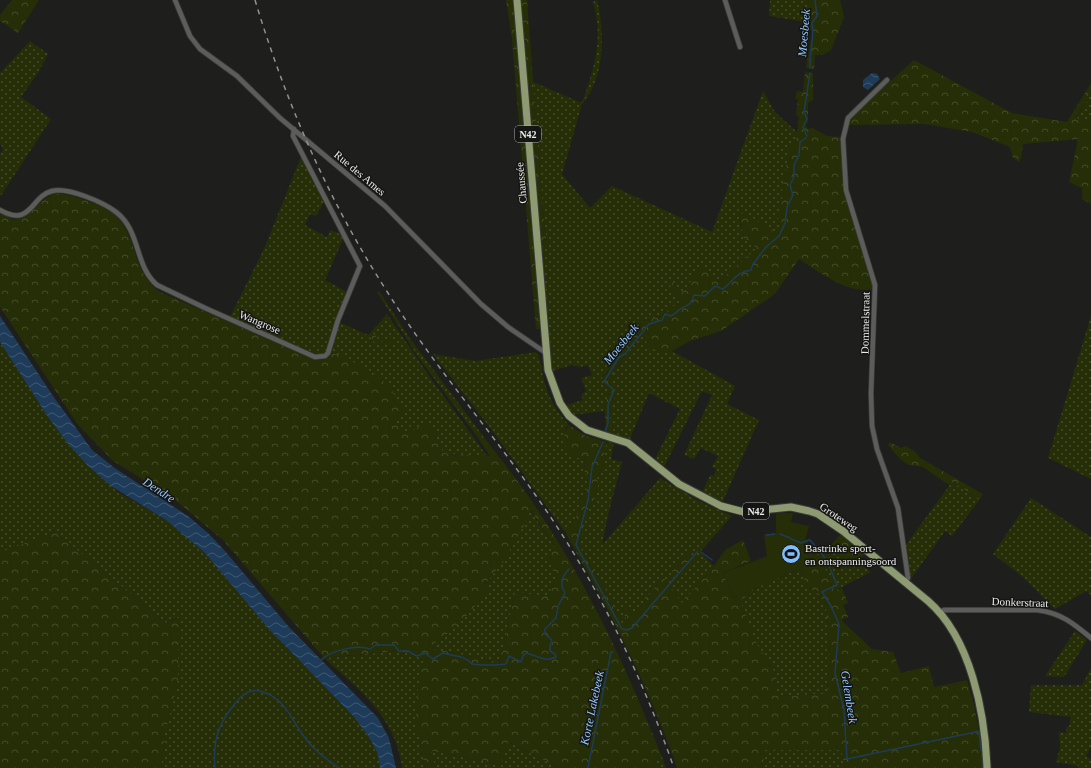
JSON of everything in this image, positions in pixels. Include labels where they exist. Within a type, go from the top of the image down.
[{"type":"main road","name":"Chaussée","points":[[517,0],[546,353]]},
{"type":"main road","name":"Groteweg","points":[[546,353],[550,380],[557,398],[564,410],[573,420],[587,430],[628,444],[679,484],[721,506],[744,512],[777,507],[791,508],[818,514],[843,532],[940,612],[956,636],[970,671],[986,738],[987,768]]},
{"type":"street","name":"Rue des Ames","points":[[175,0],[194,42],[237,76],[294,129],[385,206],[481,304],[508,327],[546,353]]},
{"type":"street","points":[[725,0],[740,47]]},
{"type":"street","name":"Dommelstraat","points":[[887,80],[848,118],[843,139],[844,164],[848,195],[872,270],[875,285],[871,393],[872,426],[877,449],[898,508],[908,578],[905,582]]},
{"type":"street","name":"Wangrose","points":[[0,210],[12,215],[23,214],[46,194],[55,191],[68,192],[99,202],[116,212],[128,224],[135,239],[143,268],[148,277],[157,285],[315,357],[320,357],[328,353],[338,320],[360,266],[293,136],[294,129]]},
{"type":"street","name":"Donkerstraat","points":[[940,612],[944,610],[1038,610],[1052,612],[1066,618],[1091,638]]},
{"type":"green space","points":[[12,0],[39,0],[18,33],[0,21],[0,15]]},
{"type":"green space","points":[[506,0],[513,0],[540,329],[536,329],[512,39]]},
{"type":"green space","points":[[521,0],[527,0],[543,212],[547,246],[542,246]]},
{"type":"green space","points":[[597,0],[600,13],[602,40],[599,68],[590,93],[582,104],[562,174],[590,208],[612,186],[712,232],[763,91],[775,112],[797,132],[795,143],[790,143],[784,193],[777,217],[782,221],[778,234],[744,213],[739,215],[744,234],[750,242],[758,248],[719,282],[694,276],[689,285],[681,293],[674,282],[670,285],[680,302],[659,317],[642,321],[626,348],[602,377],[602,383],[610,390],[604,406],[605,411],[573,415],[566,405],[583,400],[581,395],[586,391],[581,378],[592,375],[588,365],[580,367],[572,365],[552,371],[542,246],[547,246],[533,82],[582,103],[594,65],[598,40],[598,28],[593,2]]},
{"type":"green space","points":[[770,0],[809,0],[806,22],[769,16]]},
{"type":"green space","points":[[809,0],[840,0],[844,17],[831,50],[823,55],[815,55],[814,69],[806,68],[812,32],[806,22]]},
{"type":"green space","points":[[30,41],[48,54],[39,71],[21,97],[51,119],[0,197],[0,154],[3,149],[0,143],[0,73]]},
{"type":"green space","points":[[914,60],[1012,113],[1067,122],[1091,83],[1091,94],[1076,118],[1091,121],[1091,204],[1082,199],[1082,188],[1069,182],[1078,139],[1023,144],[1019,162],[1013,158],[1010,147],[972,132],[924,124],[847,125],[856,112]]},
{"type":"green space","points":[[805,72],[813,73],[813,100],[808,103],[808,121],[806,125],[808,129],[813,128],[827,136],[842,137],[844,175],[874,288],[865,290],[846,286],[825,276],[799,259],[775,294],[721,331],[690,341],[672,351],[660,352],[649,347],[644,337],[640,335],[610,379],[609,384],[613,385],[616,392],[610,413],[611,430],[604,433],[606,425],[604,406],[610,390],[602,383],[602,377],[607,374],[614,361],[630,342],[642,321],[659,317],[680,302],[670,285],[674,282],[681,293],[685,290],[697,272],[704,266],[719,282],[757,248],[743,237],[739,215],[744,213],[778,233],[782,221],[777,217],[784,193],[782,191],[790,143],[795,143],[799,117],[796,114],[798,99],[795,99],[797,91],[803,92]]},
{"type":"green space","points":[[1091,94],[1091,121],[1076,119]]},
{"type":"green space","points":[[301,157],[324,202],[316,216],[310,214],[305,225],[327,237],[331,230],[340,234],[343,239],[325,280],[347,292],[327,352],[319,355],[229,319],[264,249]]},
{"type":"green space","points":[[58,194],[75,197],[106,209],[118,218],[126,230],[141,268],[148,280],[160,292],[314,359],[324,359],[328,357],[331,352],[366,368],[381,379],[391,389],[405,413],[394,420],[405,434],[427,423],[435,434],[440,448],[446,454],[490,456],[476,435],[480,432],[514,476],[553,533],[605,627],[635,691],[662,757],[656,760],[654,768],[560,768],[508,742],[501,765],[432,751],[435,768],[425,768],[417,727],[415,704],[423,661],[414,653],[396,651],[324,658],[223,540],[174,499],[112,460],[78,425],[0,307],[0,214],[14,220],[21,218],[48,197]],"holes":[[[531,510],[554,546],[547,557],[557,576],[548,596],[515,593],[500,663],[445,651],[435,651],[432,645],[464,619],[489,587],[485,584],[503,562]]]},
{"type":"green space","points":[[379,291],[409,337],[480,432],[476,435],[416,354],[377,292]]},
{"type":"green space","points":[[387,314],[434,383],[487,456],[446,454],[440,448],[435,434],[405,435],[331,352],[339,322],[368,335],[381,345],[387,340],[382,342],[371,332]]},
{"type":"green space","points":[[1091,316],[1091,479],[1048,458]]},
{"type":"green space","points":[[371,332],[382,342],[390,339],[392,341],[388,345],[375,343],[368,335]]},
{"type":"green space","points":[[640,335],[644,337],[646,341],[655,349],[672,351],[735,386],[727,404],[759,420],[722,503],[702,493],[710,475],[714,476],[716,469],[712,467],[718,456],[701,448],[694,459],[684,455],[712,395],[702,391],[664,467],[655,459],[680,409],[649,393],[629,441],[604,433],[610,423],[610,413],[615,396],[609,384],[610,380]]},
{"type":"green space","points":[[0,342],[48,417],[88,466],[118,492],[166,520],[205,553],[268,628],[354,717],[369,737],[378,754],[380,768],[161,768],[178,618],[166,623],[55,532],[4,552],[0,548]]},
{"type":"green space","points":[[536,352],[540,360],[543,376],[550,396],[556,408],[569,425],[565,428],[569,454],[572,458],[584,457],[585,474],[589,475],[578,514],[565,532],[494,433],[433,354],[475,361]]},
{"type":"green space","points":[[569,425],[586,436],[607,442],[604,450],[604,464],[597,478],[598,486],[594,500],[588,508],[582,536],[579,538],[578,544],[605,589],[620,621],[624,625],[628,623],[623,611],[628,608],[635,614],[663,577],[682,603],[714,566],[725,550],[743,540],[751,561],[723,573],[734,598],[753,589],[754,593],[740,600],[757,644],[776,674],[777,688],[775,696],[827,694],[830,657],[826,604],[818,593],[808,587],[799,569],[818,552],[822,557],[824,556],[820,551],[829,547],[841,534],[865,554],[853,565],[836,549],[823,563],[834,591],[842,588],[848,603],[843,605],[848,617],[842,619],[842,621],[872,649],[893,652],[901,673],[929,666],[934,687],[967,680],[978,724],[983,768],[845,768],[841,750],[765,750],[762,768],[677,768],[654,707],[627,647],[565,532],[578,514],[589,475],[585,474],[584,457],[572,458],[566,450],[564,432]]},
{"type":"green space","points":[[607,442],[614,443],[611,459],[622,462],[602,545],[660,478],[699,501],[732,516],[700,552],[714,566],[682,604],[663,577],[635,614],[631,611],[623,611],[628,623],[624,626],[620,621],[605,589],[578,544],[588,508],[594,500],[598,486],[597,478],[604,464],[604,450]],"holes":[[[688,551],[694,553],[670,570]]]},
{"type":"green space","points":[[890,442],[901,448],[905,446],[910,448],[920,458],[983,494],[980,499],[952,482],[949,485],[923,467],[909,465],[901,460],[888,445]]},
{"type":"green space","points":[[952,482],[980,499],[952,536],[945,531],[910,580],[905,546]]},
{"type":"green space","points":[[1031,498],[1091,537],[1091,595],[1086,591],[1055,609],[1024,578],[993,554]]},
{"type":"green space","points":[[530,510],[554,546],[554,568],[557,576],[548,596],[515,593],[500,663],[445,651],[435,651],[432,645],[463,619],[477,604],[489,587],[485,585],[510,549]]},
{"type":"green space","name":"Bastrinke sport- en ontspanningsoord","points":[[776,513],[793,513],[791,522],[809,526],[805,541],[814,546],[818,552],[799,569],[734,598],[723,573],[767,556],[764,535],[776,535]]},
{"type":"green space","points":[[55,532],[166,623],[179,618],[178,681],[165,734],[161,768],[0,768],[0,548],[4,551]]},
{"type":"green space","points":[[836,549],[853,565],[857,561],[871,572],[834,591],[823,563]]},
{"type":"green space","points":[[688,551],[691,551],[696,557],[678,577],[670,569]]},
{"type":"green space","points":[[799,569],[808,587],[818,593],[826,604],[830,657],[827,694],[775,696],[771,665],[760,651],[756,643],[740,600],[754,593],[753,589]]},
{"type":"green space","points":[[1075,631],[1087,640],[1064,677],[1045,676]]},
{"type":"green space","points":[[396,651],[413,653],[423,661],[417,727],[425,768],[402,768],[399,750],[393,734],[384,720],[363,694],[324,658]]},
{"type":"green space","points":[[1091,668],[1091,747],[1086,756],[1091,759],[1091,768],[1078,768],[1079,766],[1056,762],[1060,748],[1059,732],[1066,733],[1071,717],[1029,712],[1031,685],[1082,685]]},
{"type":"green space","points":[[508,742],[560,768],[435,768],[432,751],[501,765]]},
{"type":"green space","points":[[764,750],[842,750],[845,768],[762,768]]},
{"type":"green space","points":[[662,757],[666,768],[654,768],[656,760]]},
{"type":"water","points":[[872,73],[877,74],[880,79],[868,90],[863,87],[863,80]]},
{"type":"water","points":[[0,316],[53,396],[92,450],[116,469],[188,516],[209,534],[289,627],[378,718],[389,738],[396,768],[380,768],[378,754],[369,737],[354,717],[268,628],[205,553],[166,520],[111,486],[88,466],[69,445],[48,417],[0,342]]},
{"type":"waterway","name":"Moesbeek","points":[[810,68],[813,34],[812,23],[817,16],[815,0]]},
{"type":"waterway","points":[[807,136],[803,127],[807,119],[804,112],[810,73]]},
{"type":"waterway","name":"Moesbeek","points":[[605,432],[608,423],[608,405],[614,390],[605,382],[605,380],[619,357],[625,354],[649,324],[662,320],[665,314],[671,316],[690,304],[694,295],[705,296],[715,286],[723,289],[739,275],[751,270],[753,264],[766,247],[779,236],[785,223],[787,207],[793,195],[790,185],[794,177],[794,165],[799,155],[800,142],[806,138]]},
{"type":"waterway","name":"Gelembeek","points":[[603,442],[592,467],[588,500],[576,545],[622,629],[627,630],[632,628],[697,552]]},
{"type":"waterway","name":"Gelembeek","points":[[766,535],[775,534]]},
{"type":"waterway","name":"Gelembeek","points":[[780,534],[790,538]]},
{"type":"waterway","name":"Gelembeek","points":[[791,539],[801,543],[809,540],[811,541],[825,558],[830,568]]},
{"type":"waterway","name":"Gelembeek","points":[[701,552],[712,560]]},
{"type":"waterway","name":"Moesbeek","points":[[320,661],[324,657],[336,651],[358,647],[370,649],[376,645],[394,645],[399,651],[408,651],[417,656],[425,653],[433,659],[443,653],[462,657],[472,664],[481,665],[506,664],[509,656],[521,662],[526,653],[544,659],[551,659],[556,657],[555,654],[550,651],[552,640],[545,634],[545,629],[556,618],[558,606],[565,593],[562,586],[562,580],[569,569]]},
{"type":"waterway","name":"Gelembeek","points":[[831,570],[837,585],[822,592],[831,606],[839,624],[835,673],[844,710],[847,759],[979,731],[981,751]]},
{"type":"waterway","name":"Korte Lakebeek","points":[[588,768],[611,652],[613,652]]},
{"type":"waterway","points":[[215,768],[217,735],[223,720],[243,695],[247,692],[256,690],[273,696],[279,701],[288,711],[311,745],[339,768]]},
{"type":"waterway","name":"Gelembeek","points":[[982,754],[983,768]]},
{"type":"railway","points":[[255,0],[267,38],[295,114],[328,187],[347,223],[367,259],[405,319],[534,493],[556,525],[596,591],[631,661],[661,732],[674,768]]},
{"type":"place","name":"Bastrinke sport- en ontspanningsoord","points":[[791,554]]},
{"type":"water label","name":"Dendre","points":[[159,490]]}]
